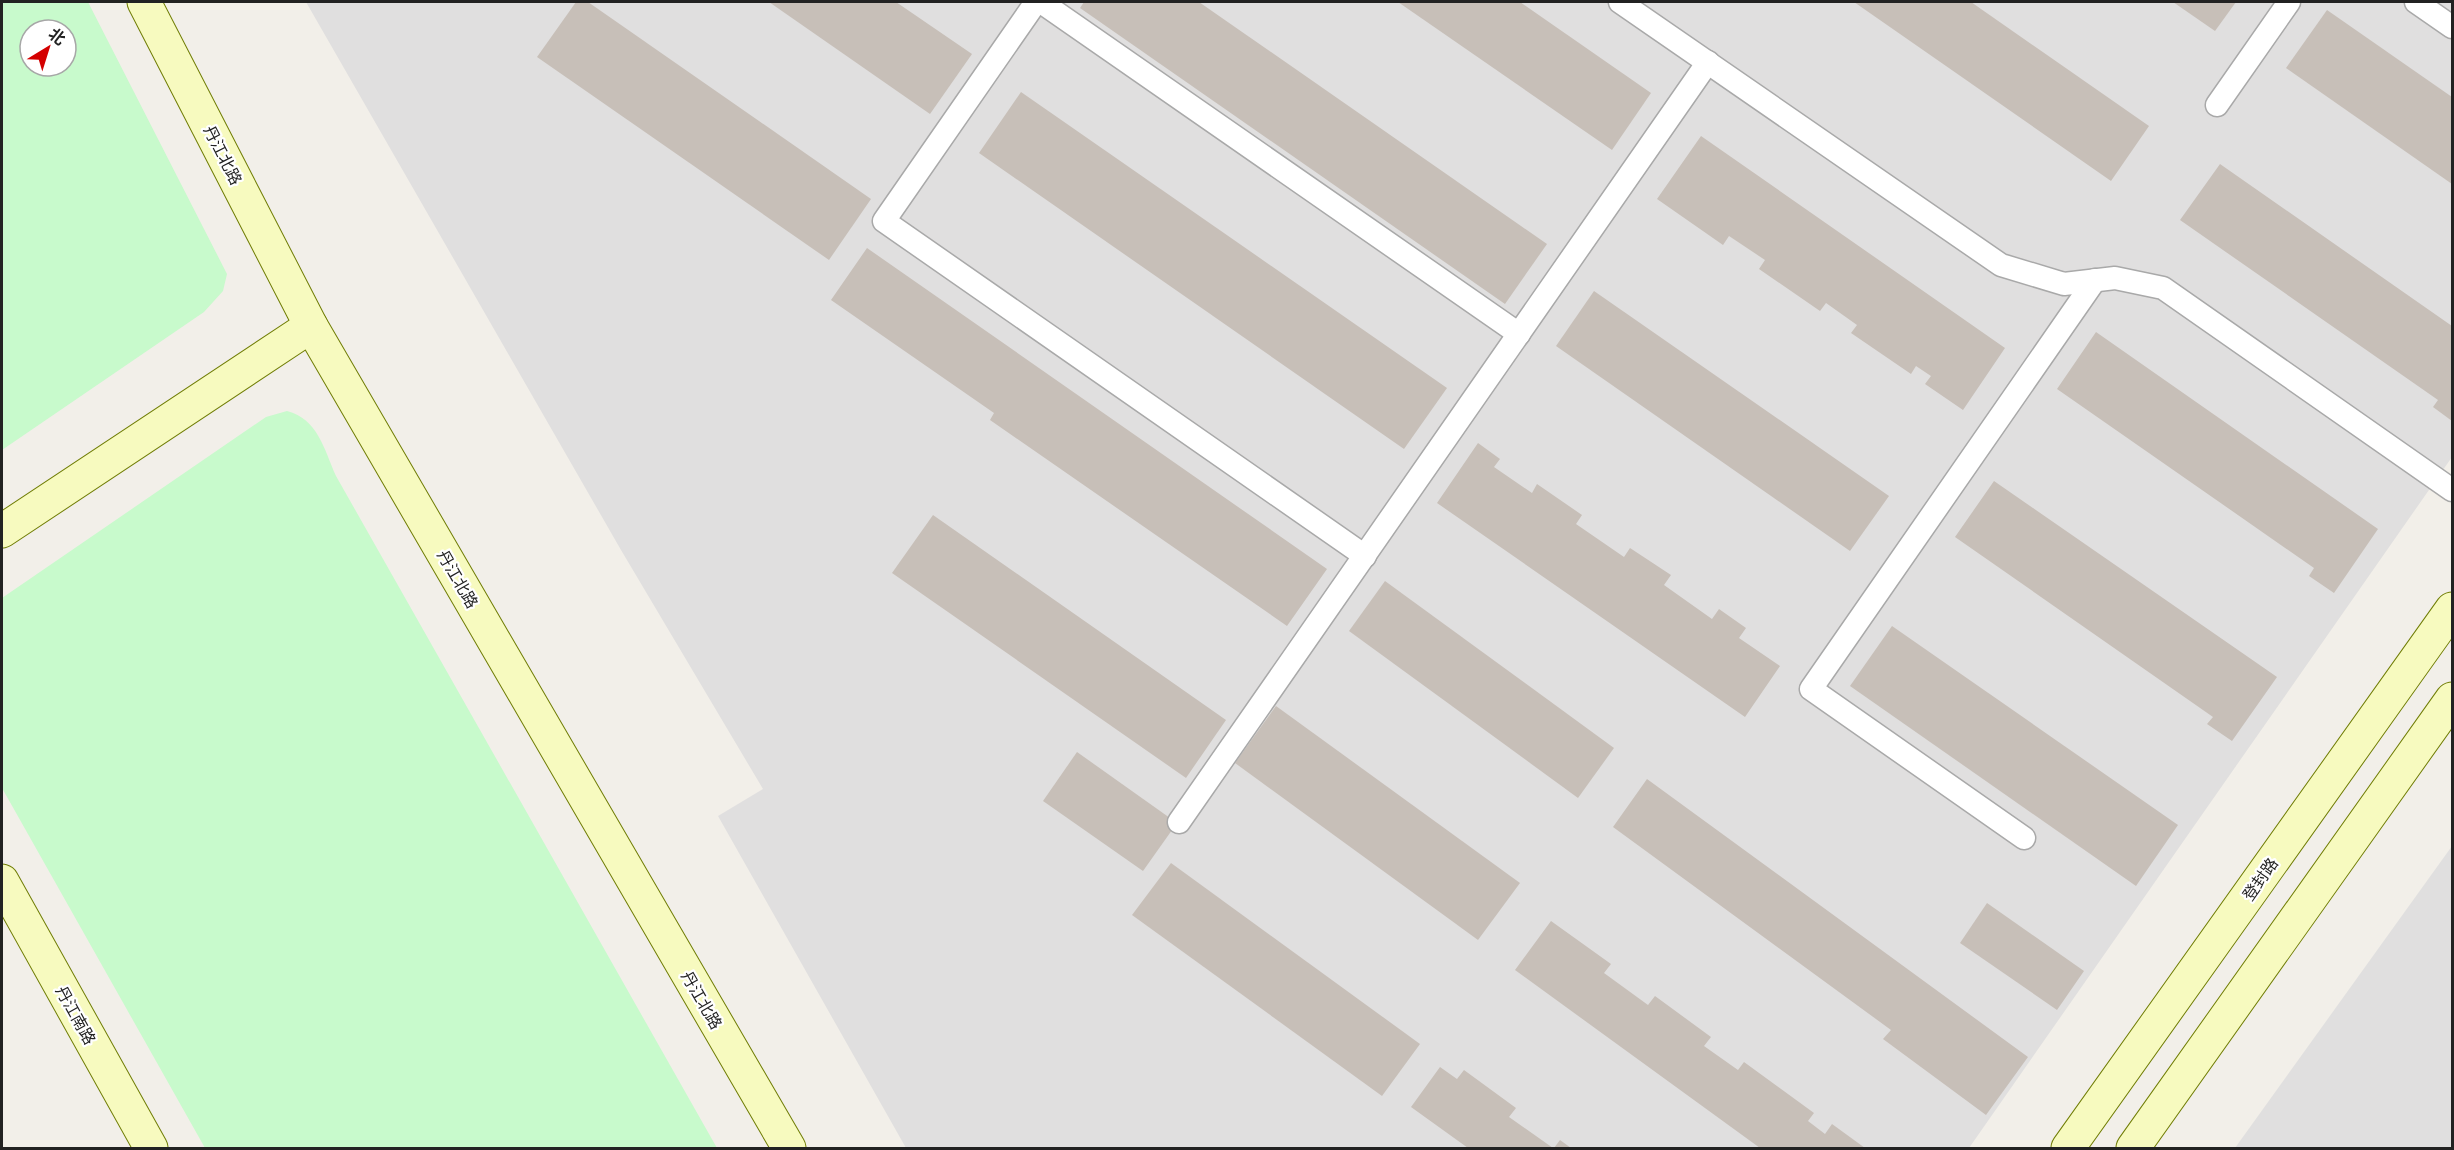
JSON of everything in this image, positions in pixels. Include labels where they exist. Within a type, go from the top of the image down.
[{"type":"main road","name":"丹江北路","points":[[144,2],[310,326],[789,1149]]},
{"type":"main road","points":[[2,531],[310,326]]},
{"type":"main road","name":"登封路","points":[[2068,1149],[2452,609]]},
{"type":"main road","points":[[2133,1149],[2452,699]]},
{"type":"main road","name":"丹江南路","points":[[2,881],[151,1149]]},
{"type":"lane","points":[[1036,2],[884,221],[1365,556]]},
{"type":"lane","points":[[1041,2],[1519,334]]},
{"type":"lane","points":[[1620,2],[2001,265],[2064,284],[2115,278],[2163,288],[2452,490]]},
{"type":"lane","points":[[2217,105],[2289,2]]},
{"type":"lane","points":[[2416,2],[2452,27]]},
{"type":"lane","points":[[1179,822],[1708,62]]},
{"type":"lane","points":[[2025,838],[1811,689],[2095,280]]},
{"type":"shaded area","points":[[306,2],[2452,2],[2452,457],[1969,1148],[906,1148],[718,816],[763,789],[621,550]]},
{"type":"shaded area","points":[[2452,846],[2452,1148],[2235,1148]]},
{"type":"green space","points":[[2,2],[88,2],[227,274],[223,291],[204,312],[2,450]]},
{"type":"green space","points":[[287,411],[306,421],[319,436],[336,476],[717,1148],[205,1148],[2,788],[2,598],[266,417]]},
{"type":"building","points":[[576,2],[588,2],[871,199],[829,260],[537,57]]},
{"type":"building","points":[[769,2],[896,2],[972,54],[930,114]]},
{"type":"building","points":[[1084,2],[1199,2],[1547,244],[1505,304],[1080,8]]},
{"type":"building","points":[[1398,2],[1520,2],[1651,93],[1612,150]]},
{"type":"building","points":[[1854,2],[1971,2],[2149,126],[2111,181]]},
{"type":"building","points":[[2173,2],[2236,2],[2215,31]]},
{"type":"building","points":[[2327,10],[2452,97],[2452,184],[2286,68]]},
{"type":"building","points":[[1021,92],[1447,388],[1404,449],[979,153]]},
{"type":"building","points":[[1701,136],[2005,348],[1963,410],[1925,384],[1931,376],[1916,366],[1911,374],[1851,333],[1857,325],[1826,303],[1820,311],[1759,269],[1765,260],[1729,236],[1723,245],[1657,199]]},
{"type":"building","points":[[2220,164],[2452,326],[2452,421],[2433,407],[2438,400],[2180,220]]},
{"type":"building","points":[[867,248],[1327,569],[1287,626],[990,420],[994,413],[831,300]]},
{"type":"building","points":[[1594,291],[1889,496],[1850,551],[1556,346]]},
{"type":"building","points":[[2096,332],[2378,529],[2334,593],[2309,576],[2314,568],[2057,389]]},
{"type":"building","points":[[1478,443],[1500,459],[1494,467],[1532,493],[1537,484],[1582,515],[1576,524],[1624,557],[1630,548],[1671,575],[1664,585],[1712,619],[1719,609],[1746,628],[1739,638],[1780,666],[1745,717],[1437,503]]},
{"type":"building","points":[[1994,481],[2277,677],[2232,741],[2207,724],[2213,717],[1955,537]]},
{"type":"building","points":[[933,515],[1226,720],[1186,778],[892,573]]},
{"type":"building","points":[[1385,581],[1614,748],[1578,798],[1349,631]]},
{"type":"building","points":[[1892,626],[2178,825],[2136,886],[1850,686]]},
{"type":"building","points":[[1276,706],[1520,883],[1478,940],[1235,763]]},
{"type":"building","points":[[1077,752],[1177,823],[1143,871],[1043,801]]},
{"type":"building","points":[[1647,779],[2028,1057],[1986,1115],[1883,1039],[1891,1030],[1613,827]]},
{"type":"building","points":[[1171,863],[1420,1044],[1382,1096],[1132,915]]},
{"type":"building","points":[[1987,903],[2084,971],[2057,1010],[1960,943]]},
{"type":"building","points":[[1551,921],[1611,964],[1604,973],[1648,1005],[1655,996],[1711,1037],[1704,1046],[1738,1070],[1744,1062],[1814,1113],[1808,1121],[1825,1134],[1832,1124],[1865,1148],[1760,1148],[1515,970]]},
{"type":"building","points":[[1440,1067],[1457,1079],[1464,1070],[1516,1108],[1509,1117],[1553,1148],[1468,1148],[1411,1107]]},
{"type":"building","points":[[1560,1140],[1571,1148],[1554,1148]]}]
